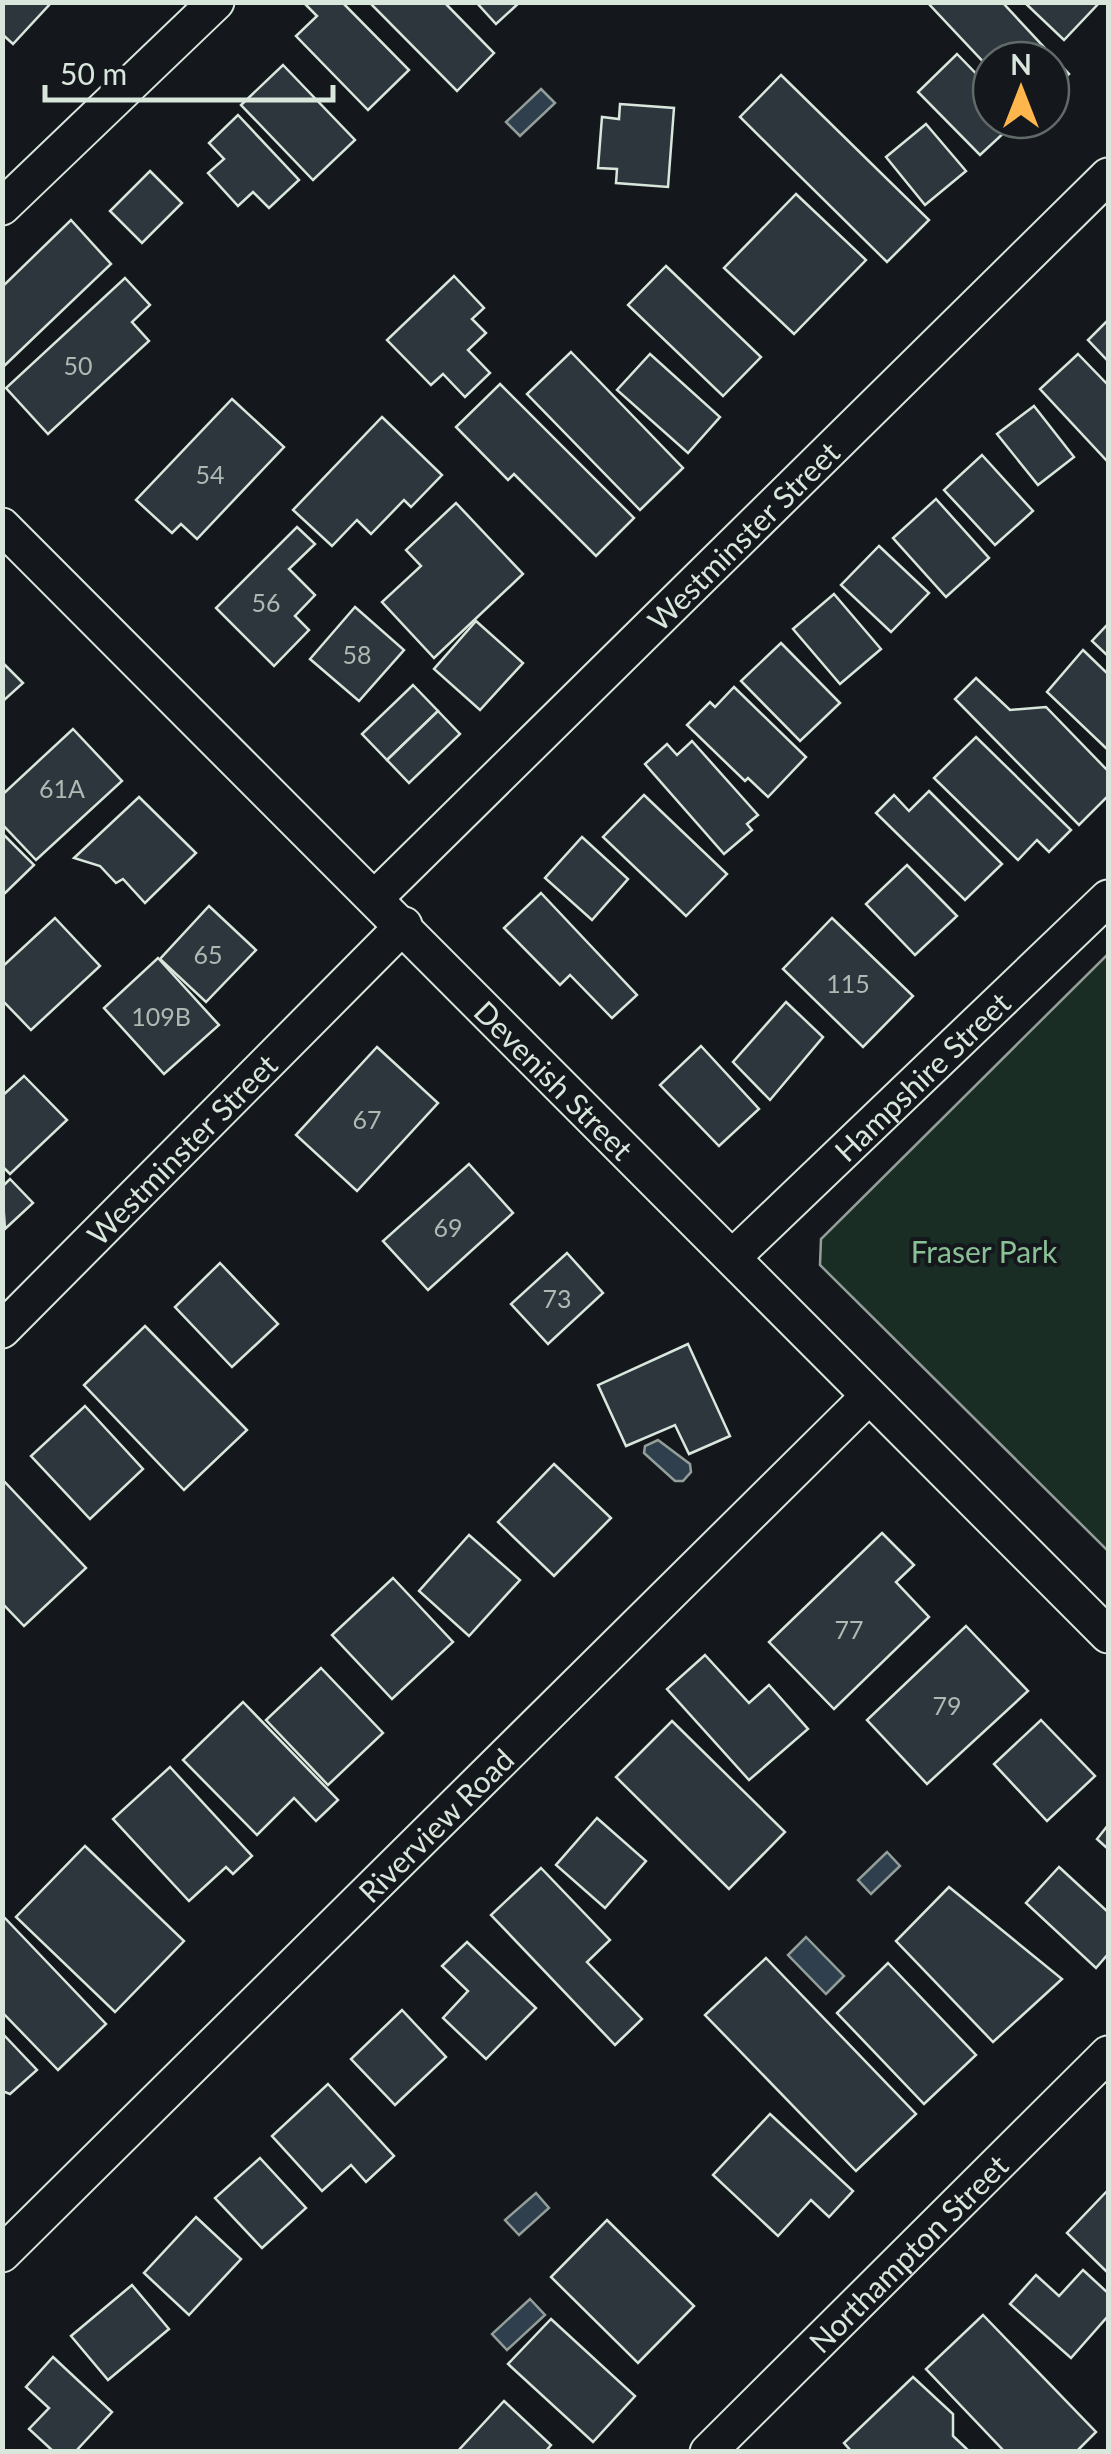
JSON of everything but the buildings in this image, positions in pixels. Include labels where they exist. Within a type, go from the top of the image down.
[{"type":"street","points":[[2,208],[216,2]]},
{"type":"street","name":"Westminster Street","points":[[376,897],[1108,176]]},
{"type":"street","name":"Devenish Street","points":[[2,526],[1108,1635]]},
{"type":"street","name":"Hampshire Street","points":[[734,1256],[1108,898]]},
{"type":"street","name":"Westminster Street","points":[[2,1330],[404,925]]},
{"type":"street","name":"Riverview Road","points":[[2,2254],[868,1396]]},
{"type":"street","name":"Northampton Street","points":[[708,2452],[1108,2054]]},
{"type":"green space","name":"Fraser Park","points":[[1108,954],[1108,1551],[820,1265],[821,1239]]},
{"type":"water","points":[[541,89],[555,103],[520,136],[506,122]]},
{"type":"water","points":[[658,1440],[690,1464],[691,1472],[683,1481],[675,1481],[644,1453],[645,1446]]},
{"type":"water","points":[[887,1852],[900,1866],[871,1894],[858,1880]]},
{"type":"water","points":[[806,1937],[844,1976],[826,1994],[788,1955]]},
{"type":"water","points":[[536,2193],[549,2208],[519,2235],[505,2220]]},
{"type":"water","points":[[530,2299],[545,2315],[507,2350],[492,2334]]}]
